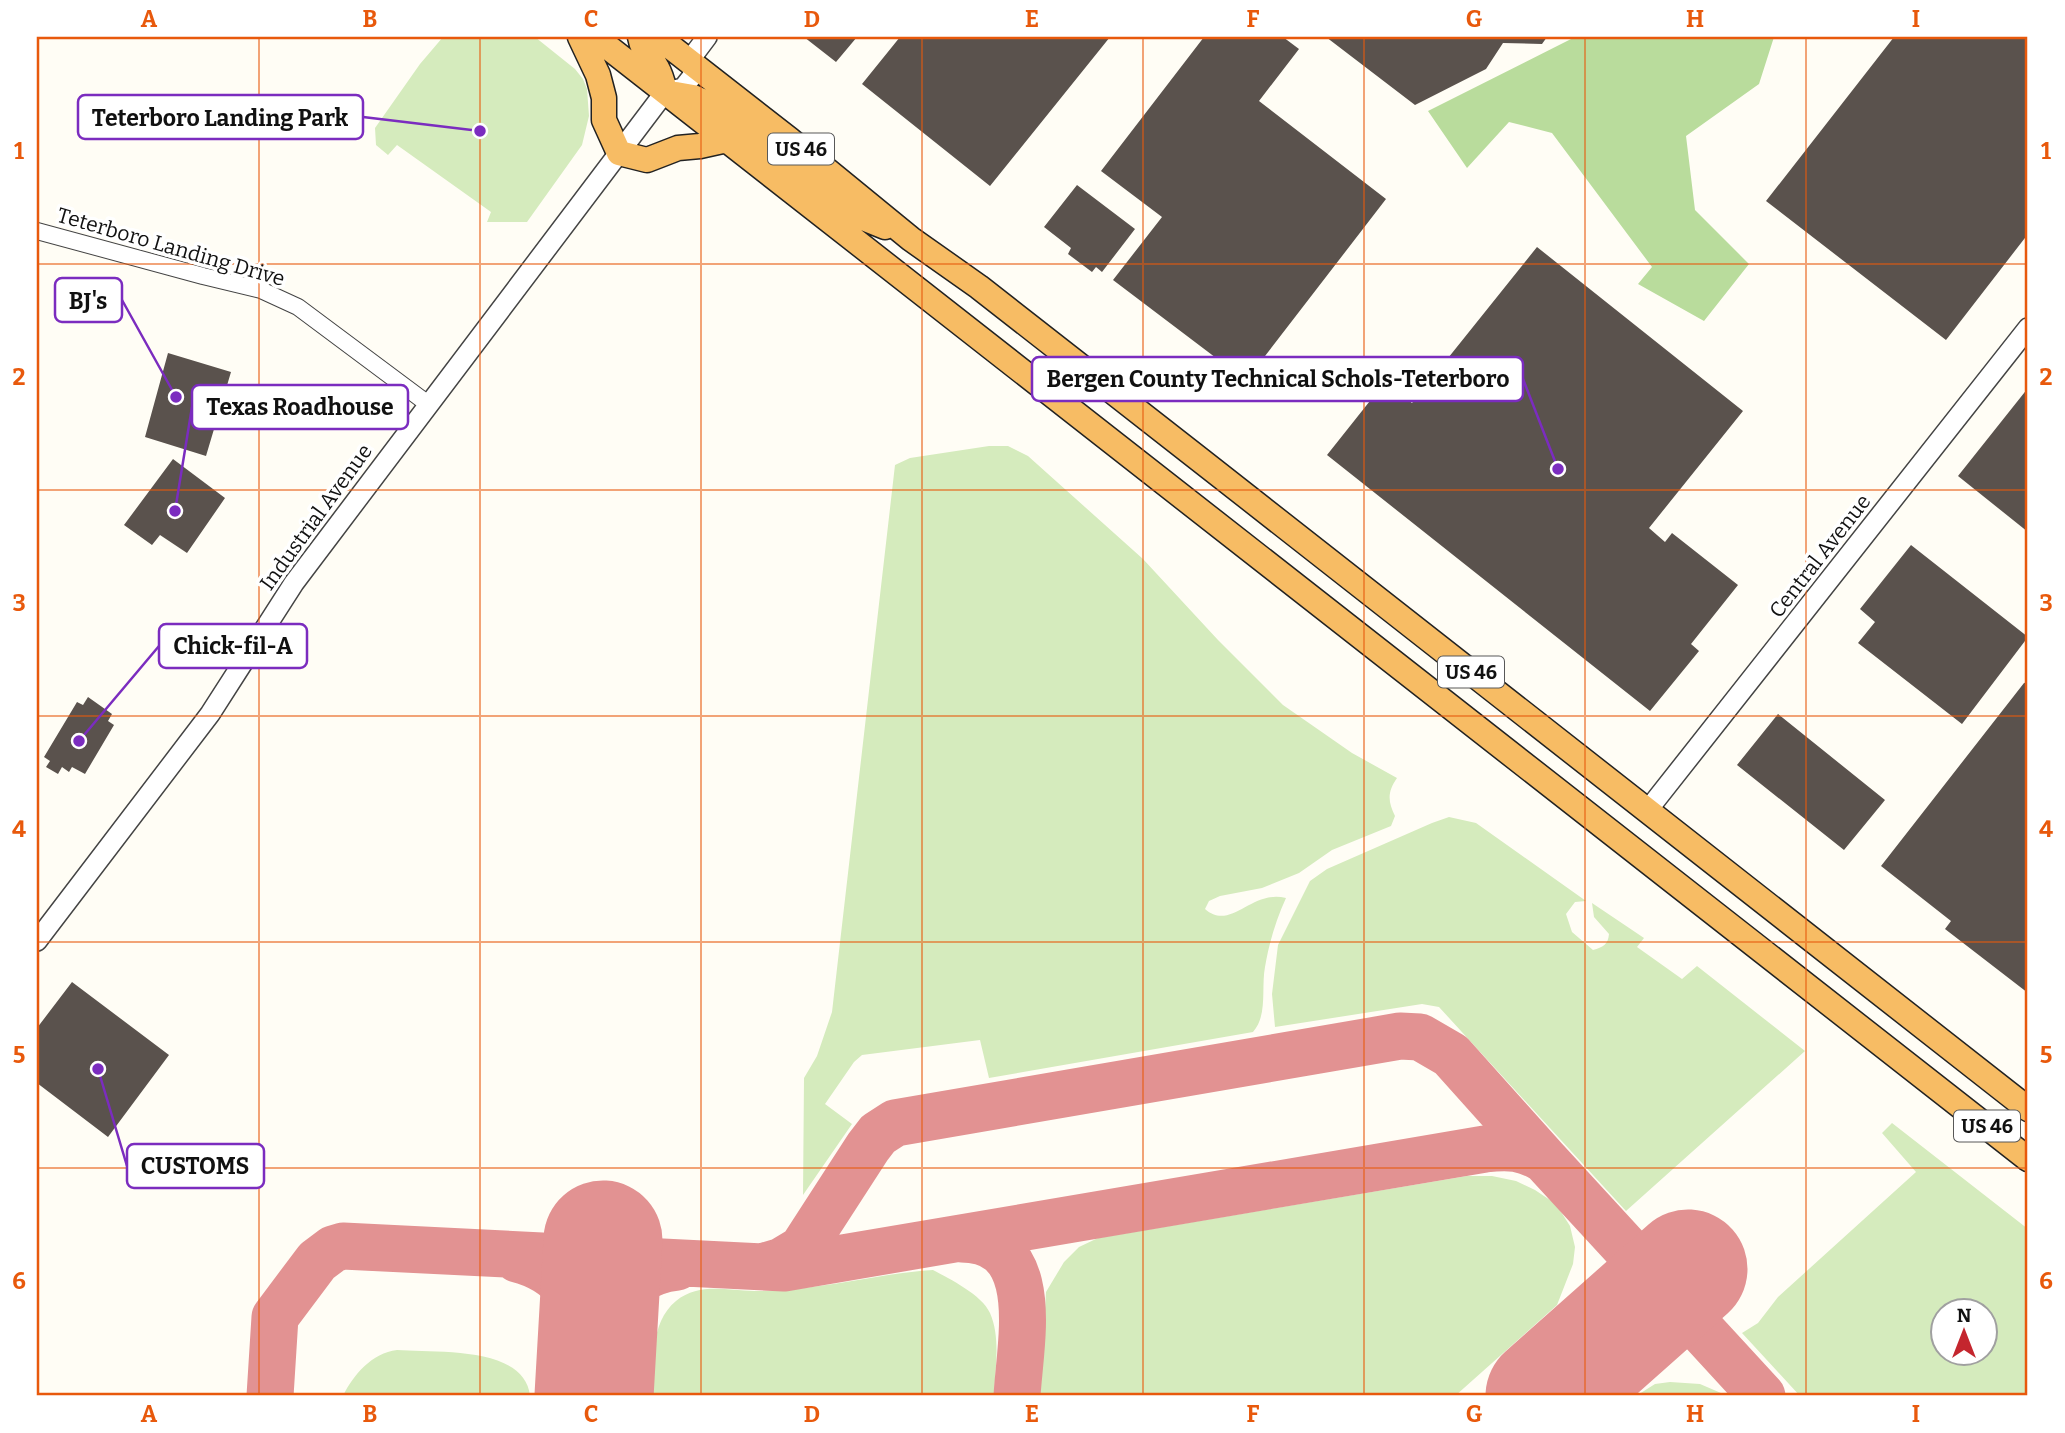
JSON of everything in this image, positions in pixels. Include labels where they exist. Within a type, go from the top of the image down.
[{"type":"highway","points":[[580,37],[598,75],[604,98],[604,120],[619,153],[647,160],[678,148],[727,140]]},
{"type":"highway","name":"US 46","points":[[595,37],[2028,1159]]},
{"type":"highway","points":[[640,37],[642,49],[659,70],[665,92],[693,97],[717,108],[853,214],[911,239]]},
{"type":"highway","name":"US 46","points":[[657,37],[911,239],[979,287],[2028,1109]]},
{"type":"highway","points":[[1945,1093],[2028,1140]]},
{"type":"street","points":[[665,92],[683,88],[694,74],[689,61],[707,37]]},
{"type":"street","name":"Industrial Avenue","points":[[37,941],[196,733],[294,583],[665,92]]},
{"type":"street","name":"Teterboro Landing Drive","points":[[37,231],[261,290],[298,307],[428,404]]},
{"type":"street","name":"Central Avenue","points":[[1647,811],[2028,328]]},
{"type":"green space","points":[[443,37],[535,37],[575,69],[583,79],[587,89],[589,116],[582,145],[527,222],[487,222],[491,212],[397,145],[388,155],[376,145],[375,128],[420,64]]},
{"type":"green space","points":[[1575,37],[1774,37],[1759,84],[1686,136],[1695,210],[1749,264],[1704,321],[1638,284],[1652,267],[1552,133],[1509,122],[1467,168],[1428,111]]},
{"type":"green space","points":[[989,446],[1008,446],[1028,456],[1143,559],[1283,705],[1352,753],[1397,778],[1391,788],[1390,797],[1395,816],[1391,826],[1332,850],[1299,873],[1262,888],[1220,896],[1209,901],[1205,909],[1215,915],[1224,916],[1262,899],[1286,898],[1269,949],[1261,1018],[1253,1032],[989,1078],[980,1040],[862,1055],[854,1062],[825,1104],[852,1124],[803,1195],[804,1078],[817,1056],[832,1012],[895,465],[910,458]]},
{"type":"green space","points":[[1449,817],[1476,823],[1586,901],[1575,902],[1566,914],[1572,932],[1593,950],[1604,945],[1609,934],[1594,917],[1592,903],[1644,938],[1637,947],[1682,979],[1697,966],[1805,1051],[1626,1211],[1439,1007],[1422,1004],[1275,1027],[1272,994],[1278,945],[1310,881],[1327,869]]},
{"type":"green space","points":[[1892,1123],[2028,1229],[2028,1396],[1800,1396],[1742,1333],[1758,1323],[1778,1297],[1916,1172],[1882,1133]]},
{"type":"green space","points":[[1467,1176],[1492,1176],[1516,1181],[1535,1190],[1556,1204],[1570,1226],[1575,1247],[1573,1264],[1557,1305],[1455,1396],[1040,1396],[1046,1292],[1064,1262],[1079,1247],[1098,1238]]},
{"type":"green space","points":[[933,1270],[973,1294],[990,1313],[996,1343],[994,1396],[652,1396],[653,1358],[661,1321],[667,1310],[686,1295],[706,1289],[758,1291],[802,1288]]},
{"type":"green space","points":[[397,1350],[454,1352],[495,1360],[512,1368],[524,1380],[530,1396],[343,1396],[364,1366],[379,1355]]},
{"type":"green space","points":[[1655,1384],[1700,1384],[1728,1396],[1636,1396]]},
{"type":"building","points":[[804,37],[857,37],[836,62]]},
{"type":"building","points":[[900,37],[1110,37],[990,186],[862,84]]},
{"type":"building","points":[[1204,37],[1283,37],[1299,49],[1259,101],[1386,199],[1255,369],[1237,356],[1228,367],[1113,280],[1162,217],[1101,171]]},
{"type":"building","points":[[1326,37],[1547,37],[1542,44],[1503,43],[1486,69],[1415,105]]},
{"type":"building","points":[[1894,37],[2028,37],[2028,234],[1946,340],[1766,201]]},
{"type":"building","points":[[1077,185],[1135,229],[1102,272],[1096,267],[1092,272],[1068,254],[1071,248],[1044,227]]},
{"type":"building","points":[[1537,247],[1743,411],[1649,528],[1665,542],[1672,533],[1738,585],[1691,644],[1699,651],[1650,711],[1327,455],[1385,382],[1412,403]]},
{"type":"building","points":[[168,353],[231,372],[206,456],[145,437]]},
{"type":"building","points":[[2028,388],[2028,532],[1958,476]]},
{"type":"building","points":[[173,459],[225,498],[187,553],[160,535],[152,545],[124,525]]},
{"type":"building","points":[[1911,545],[2028,637],[1962,724],[1858,643],[1875,622],[1860,609]]},
{"type":"building","points":[[2028,682],[2028,993],[1945,929],[1951,921],[1881,866],[2024,683]]},
{"type":"building","points":[[88,697],[112,714],[108,721],[114,725],[85,774],[72,767],[69,772],[62,767],[58,774],[46,767],[50,761],[44,757],[77,702],[83,705]]},
{"type":"building","points":[[1778,714],[1885,800],[1844,850],[1737,765]]},
{"type":"building","points":[[72,982],[169,1055],[108,1137],[37,1083],[37,1028]]},
{"type":"taxiway","points":[[765,1266],[782,1261],[802,1249],[868,1147],[878,1134],[895,1123],[1400,1036],[1420,1037],[1451,1055],[1545,1160]]},
{"type":"taxiway","points":[[270,1396],[275,1317],[317,1261],[333,1249],[343,1246],[784,1268],[1502,1148],[1516,1148],[1545,1160],[1762,1396]]},
{"type":"taxiway","points":[[961,1239],[987,1244],[1005,1256],[1016,1274],[1021,1297],[1022,1323],[1017,1396]]},
{"type":"taxiway","points":[[517,1259],[548,1272],[560,1281],[577,1304],[597,1350]]},
{"type":"taxiway","points":[[597,1343],[605,1316],[626,1289],[655,1272],[677,1267]]},
{"type":"runway","points":[[594,1396],[603,1240]]},
{"type":"runway","points":[[1545,1396],[1688,1269]]},
{"type":"place","name":"Teterboro Landing Park","points":[[480,131]]},
{"type":"place","name":"BJ's","points":[[176,397]]},
{"type":"place","name":"Bergen County Technical Schols-Teterboro","points":[[1558,469]]},
{"type":"place","name":"Texas Roadhouse","points":[[175,511]]},
{"type":"place","name":"Chick-fil-A","points":[[79,741]]},
{"type":"place","name":"CUSTOMS","points":[[98,1069]]}]
